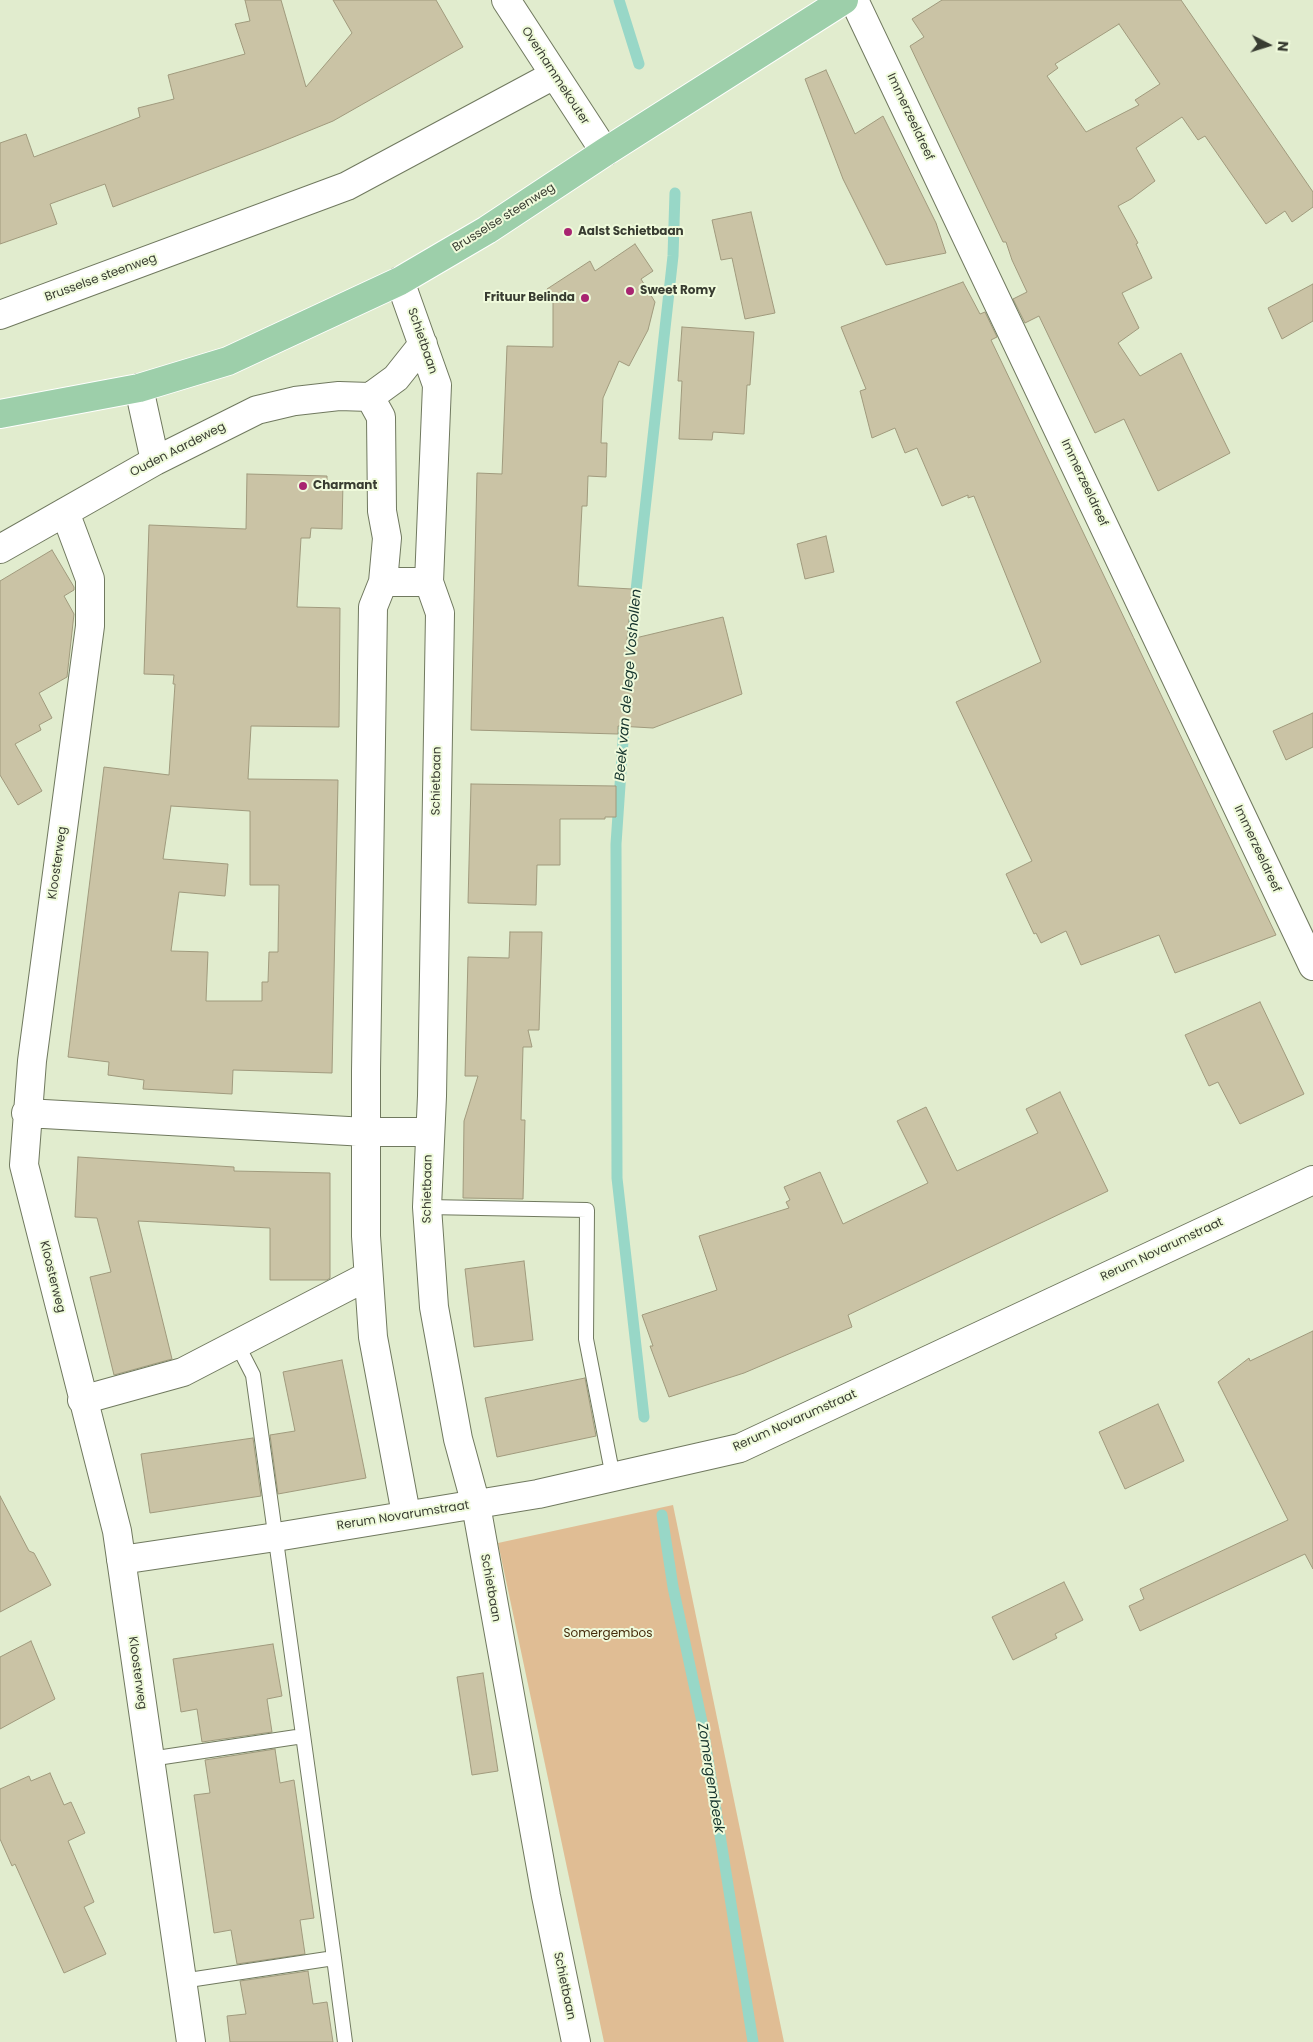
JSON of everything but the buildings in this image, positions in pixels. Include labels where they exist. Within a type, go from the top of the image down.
[{"type":"main road","name":"Brusselse steenweg","points":[[0,414],[139,388],[228,361],[400,281],[487,230],[605,152],[844,0]]},
{"type":"street","name":"Overhammekouter","points":[[506,0],[605,152]]},
{"type":"street","name":"Immerzeeldreef","points":[[854,0],[1313,966]]},
{"type":"street","name":"Brusselse steenweg","points":[[0,314],[347,186],[554,75]]},
{"type":"street","name":"Schietbaan","points":[[400,281],[437,385],[429,582],[440,612],[432,1086],[427,1207],[434,1307],[458,1439],[476,1505],[546,1896],[576,2042]]},
{"type":"street","points":[[406,1514],[373,1337],[368,1276],[366,1132],[373,607],[383,582],[387,538],[382,511],[381,417],[370,397],[396,378],[423,344]]},
{"type":"street","points":[[139,388],[155,461]]},
{"type":"street","name":"Ouden Aardeweg","points":[[0,549],[155,461],[257,410],[295,401],[339,396],[370,397]]},
{"type":"street","name":"Kloosterweg","points":[[65,512],[90,579],[90,626],[33,1051],[26,1112],[24,1165],[82,1400],[117,1531],[191,2042]]},
{"type":"street","points":[[383,582],[429,582]]},
{"type":"street","points":[[26,1112],[366,1132],[429,1132]]},
{"type":"street","name":"Rerum Novarumstraat","points":[[121,1560],[276,1537],[406,1514],[476,1505],[538,1494],[740,1448],[1313,1180]]},
{"type":"street","points":[[82,1400],[183,1372],[240,1351],[368,1276]]},
{"type":"lane","points":[[427,1207],[587,1210],[586,1339],[612,1477]]},
{"type":"lane","points":[[240,1351],[254,1375],[345,2042]]},
{"type":"lane","points":[[150,1759],[304,1736]]},
{"type":"lane","points":[[182,1981],[334,1958]]},
{"type":"green space","name":"Somergembos","points":[[673,1505],[784,2042],[604,2042],[498,1543]]},
{"type":"waterway","name":"Beek van de lege Voshollen","points":[[619,0],[639,64]]},
{"type":"waterway","name":"Beek van de lege Voshollen","points":[[629,654],[673,256],[675,193]]},
{"type":"waterway","name":"Beek van de lege Voshollen","points":[[625,712],[616,844],[617,1178],[644,1417]]},
{"type":"waterway","name":"Zomergembeek","points":[[662,1515],[673,1587],[702,1722],[753,2042]]},
{"type":"place","name":"Aalst Schietbaan","points":[[568,232]]},
{"type":"place","name":"Sweet Romy","points":[[630,291]]},
{"type":"place","name":"Frituur Belinda","points":[[585,298]]},
{"type":"place","name":"Charmant","points":[[303,486]]}]
